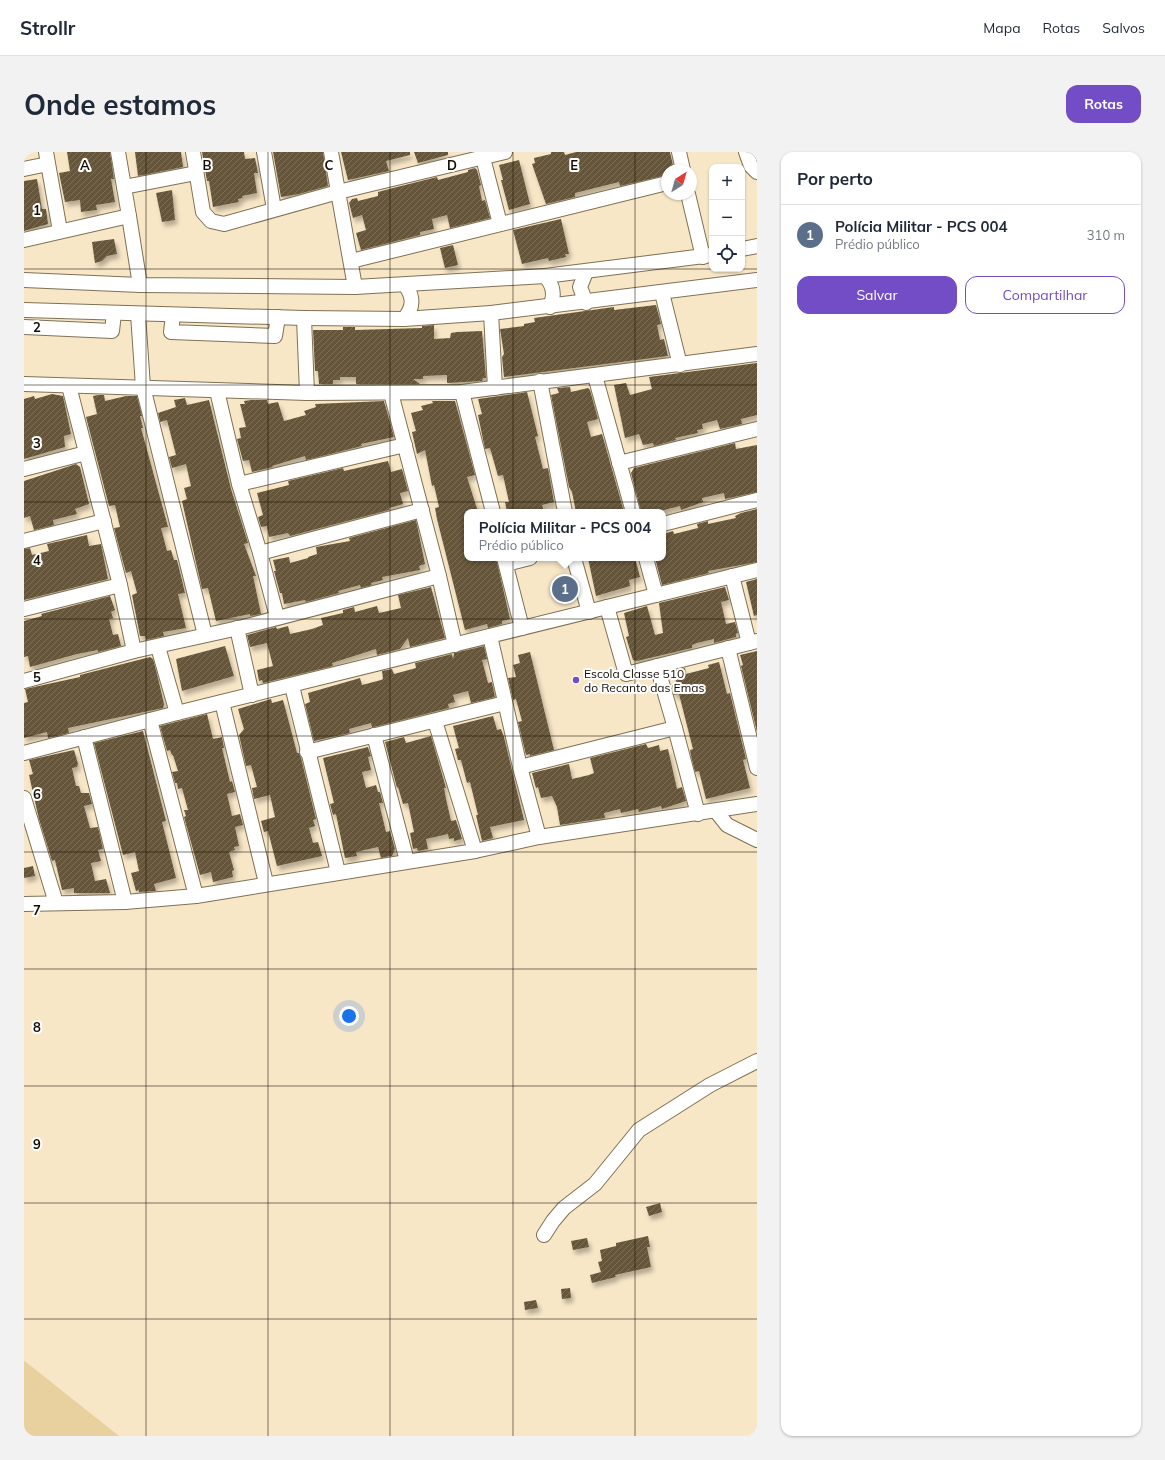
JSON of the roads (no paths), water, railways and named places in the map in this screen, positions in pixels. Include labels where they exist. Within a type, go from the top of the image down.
[{"type":"street","points":[[118,152],[140,285]]},
{"type":"street","points":[[193,152],[203,212],[211,221],[224,224],[338,192],[505,152]]},
{"type":"street","points":[[264,152],[274,209]]},
{"type":"street","points":[[331,152],[355,287]]},
{"type":"street","points":[[679,152],[682,164]]},
{"type":"street","points":[[746,152],[751,166],[757,172]]},
{"type":"street","points":[[24,169],[47,158],[60,230]]},
{"type":"street","points":[[483,158],[500,224]]},
{"type":"street","points":[[124,187],[196,173]]},
{"type":"street","points":[[351,261],[661,184]]},
{"type":"street","points":[[24,280],[140,285],[355,287],[545,276],[586,272],[707,256],[690,200]]},
{"type":"street","points":[[24,240],[60,230],[129,216]]},
{"type":"street","points":[[745,248],[757,246]]},
{"type":"street","points":[[586,272],[580,287],[586,303]]},
{"type":"street","points":[[545,276],[553,287],[553,300],[550,307]]},
{"type":"street","points":[[24,310],[114,314],[404,319],[492,313],[550,307],[757,280]]},
{"type":"street","points":[[404,319],[412,306],[412,298],[405,285]]},
{"type":"street","points":[[662,293],[680,365]]},
{"type":"street","points":[[492,313],[495,388]]},
{"type":"street","points":[[24,327],[112,330],[114,314]]},
{"type":"street","points":[[138,314],[143,387],[205,635]]},
{"type":"street","points":[[304,318],[307,393]]},
{"type":"street","points":[[24,384],[307,393],[462,392],[757,354]]},
{"type":"street","points":[[595,376],[632,509]]},
{"type":"street","points":[[540,381],[564,509]]},
{"type":"street","points":[[69,386],[120,585],[134,651]]},
{"type":"street","points":[[217,391],[239,484],[260,553],[276,618]]},
{"type":"street","points":[[462,392],[492,509]]},
{"type":"street","points":[[391,393],[439,576],[455,645]]},
{"type":"street","points":[[619,463],[757,429]]},
{"type":"street","points":[[239,484],[404,445]]},
{"type":"street","points":[[24,469],[86,453]]},
{"type":"street","points":[[666,523],[757,500]]},
{"type":"street","points":[[260,553],[422,510]]},
{"type":"street","points":[[24,541],[104,521]]},
{"type":"street","points":[[505,561],[522,628]]},
{"type":"street","points":[[575,561],[589,612]]},
{"type":"street","points":[[647,561],[656,595]]},
{"type":"street","points":[[24,753],[177,713],[292,686],[757,570]]},
{"type":"street","points":[[24,681],[134,651],[158,647],[237,628],[439,576]]},
{"type":"street","points":[[607,607],[626,674],[753,642],[732,576]]},
{"type":"street","points":[[24,609],[120,585]]},
{"type":"street","points":[[237,628],[252,695]]},
{"type":"street","points":[[490,636],[520,766],[539,837]]},
{"type":"street","points":[[158,647],[177,713]]},
{"type":"street","points":[[728,648],[757,768]]},
{"type":"street","points":[[658,666],[698,814]]},
{"type":"street","points":[[292,686],[307,752],[338,872]]},
{"type":"street","points":[[222,702],[266,884]]},
{"type":"street","points":[[307,752],[505,703]]},
{"type":"street","points":[[150,720],[196,896]]},
{"type":"street","points":[[435,721],[475,851]]},
{"type":"street","points":[[520,766],[675,728]]},
{"type":"street","points":[[374,735],[407,861]]},
{"type":"street","points":[[84,737],[125,902]]},
{"type":"street","points":[[24,798],[56,903]]},
{"type":"street","points":[[24,904],[125,902],[196,896],[475,851],[539,837],[757,804]]},
{"type":"street","points":[[716,811],[727,825],[757,840]]},
{"type":"street","points":[[544,1235],[564,1208],[595,1184],[639,1130],[710,1085],[757,1061]]},
{"type":"place","name":"Polícia Militar - PCS 004","points":[[565,589]]},
{"type":"place","name":"Escola Classe 510 do Recanto das Emas","points":[[576,680]]}]
